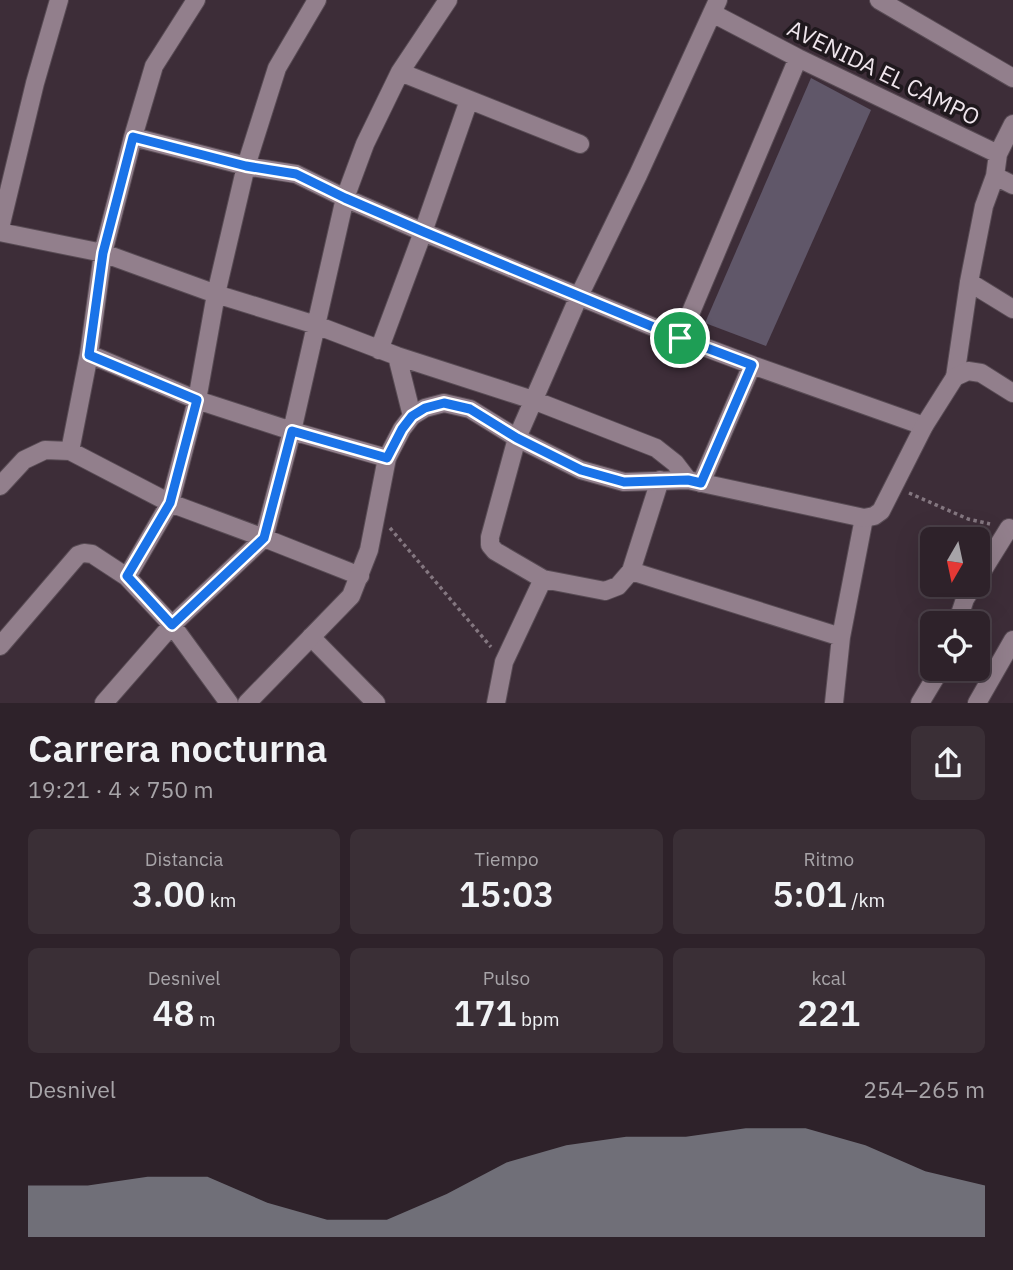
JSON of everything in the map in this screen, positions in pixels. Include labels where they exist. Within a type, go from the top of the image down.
[{"type":"street","points":[[59,0],[35,83],[0,230],[103,253],[216,294],[316,325],[379,350],[533,400],[656,448],[695,482]]},
{"type":"street","points":[[70,452],[89,355],[103,253],[133,137],[154,66],[196,0]]},
{"type":"street","points":[[127,576],[170,503],[197,400],[216,294],[246,166],[277,68],[317,0]]},
{"type":"street","points":[[104,703],[172,625],[264,538],[292,431],[345,198],[365,145],[400,72],[448,0]]},
{"type":"street","points":[[879,0],[1013,78]]},
{"type":"street","points":[[660,481],[631,571],[618,586],[605,592],[543,579],[495,551],[490,545],[517,438],[579,296],[715,7]]},
{"type":"street","name":"AVENIDA EL CAMPO","points":[[715,7],[798,58],[998,154]]},
{"type":"street","points":[[680,338],[798,58]]},
{"type":"street","points":[[400,72],[580,144]]},
{"type":"street","points":[[379,350],[470,100]]},
{"type":"street","points":[[247,703],[351,596],[369,550],[387,458],[402,429],[412,416],[425,408],[444,403],[470,409],[517,438],[581,470],[624,482],[695,482],[864,518],[881,511],[924,426],[955,377],[984,206],[995,176],[998,154],[1013,124]]},
{"type":"street","points":[[133,137],[246,166],[296,174],[424,232],[680,338],[924,426]]},
{"type":"street","points":[[995,176],[1013,185]]},
{"type":"street","points":[[969,282],[1013,309]]},
{"type":"street","points":[[89,355],[197,400],[387,458]]},
{"type":"street","points":[[397,356],[412,416]]},
{"type":"street","points":[[695,482],[752,365]]},
{"type":"street","points":[[955,377],[968,372],[981,373],[1013,393]]},
{"type":"street","points":[[0,486],[24,460],[45,450],[70,452],[170,503],[360,576]]},
{"type":"street","points":[[834,703],[841,637],[864,518]]},
{"type":"street","points":[[990,559],[1009,528]]},
{"type":"street","points":[[0,646],[78,555],[92,554],[127,576],[172,625],[229,703]]},
{"type":"street","points":[[631,571],[841,637]]},
{"type":"street","points":[[496,703],[504,662],[543,579]]},
{"type":"street","points":[[311,637],[376,703]]},
{"type":"street","points":[[977,703],[1013,640]]},
{"type":"street","points":[[920,703],[933,681]]},
{"type":"path","points":[[895,487],[968,519],[1009,528]]},
{"type":"path","points":[[376,513],[504,662]]},
{"type":"building","points":[[811,78],[871,110],[766,346],[705,323]]},
{"type":"route","points":[[133,137],[246,166],[296,174],[424,232],[680,338],[752,365],[701,483],[688,480],[624,482],[581,470],[517,438],[470,409],[444,403],[425,408],[412,416],[387,458],[292,431],[264,538],[172,625],[127,576],[170,503],[197,400],[89,355],[103,253],[133,137]]}]
